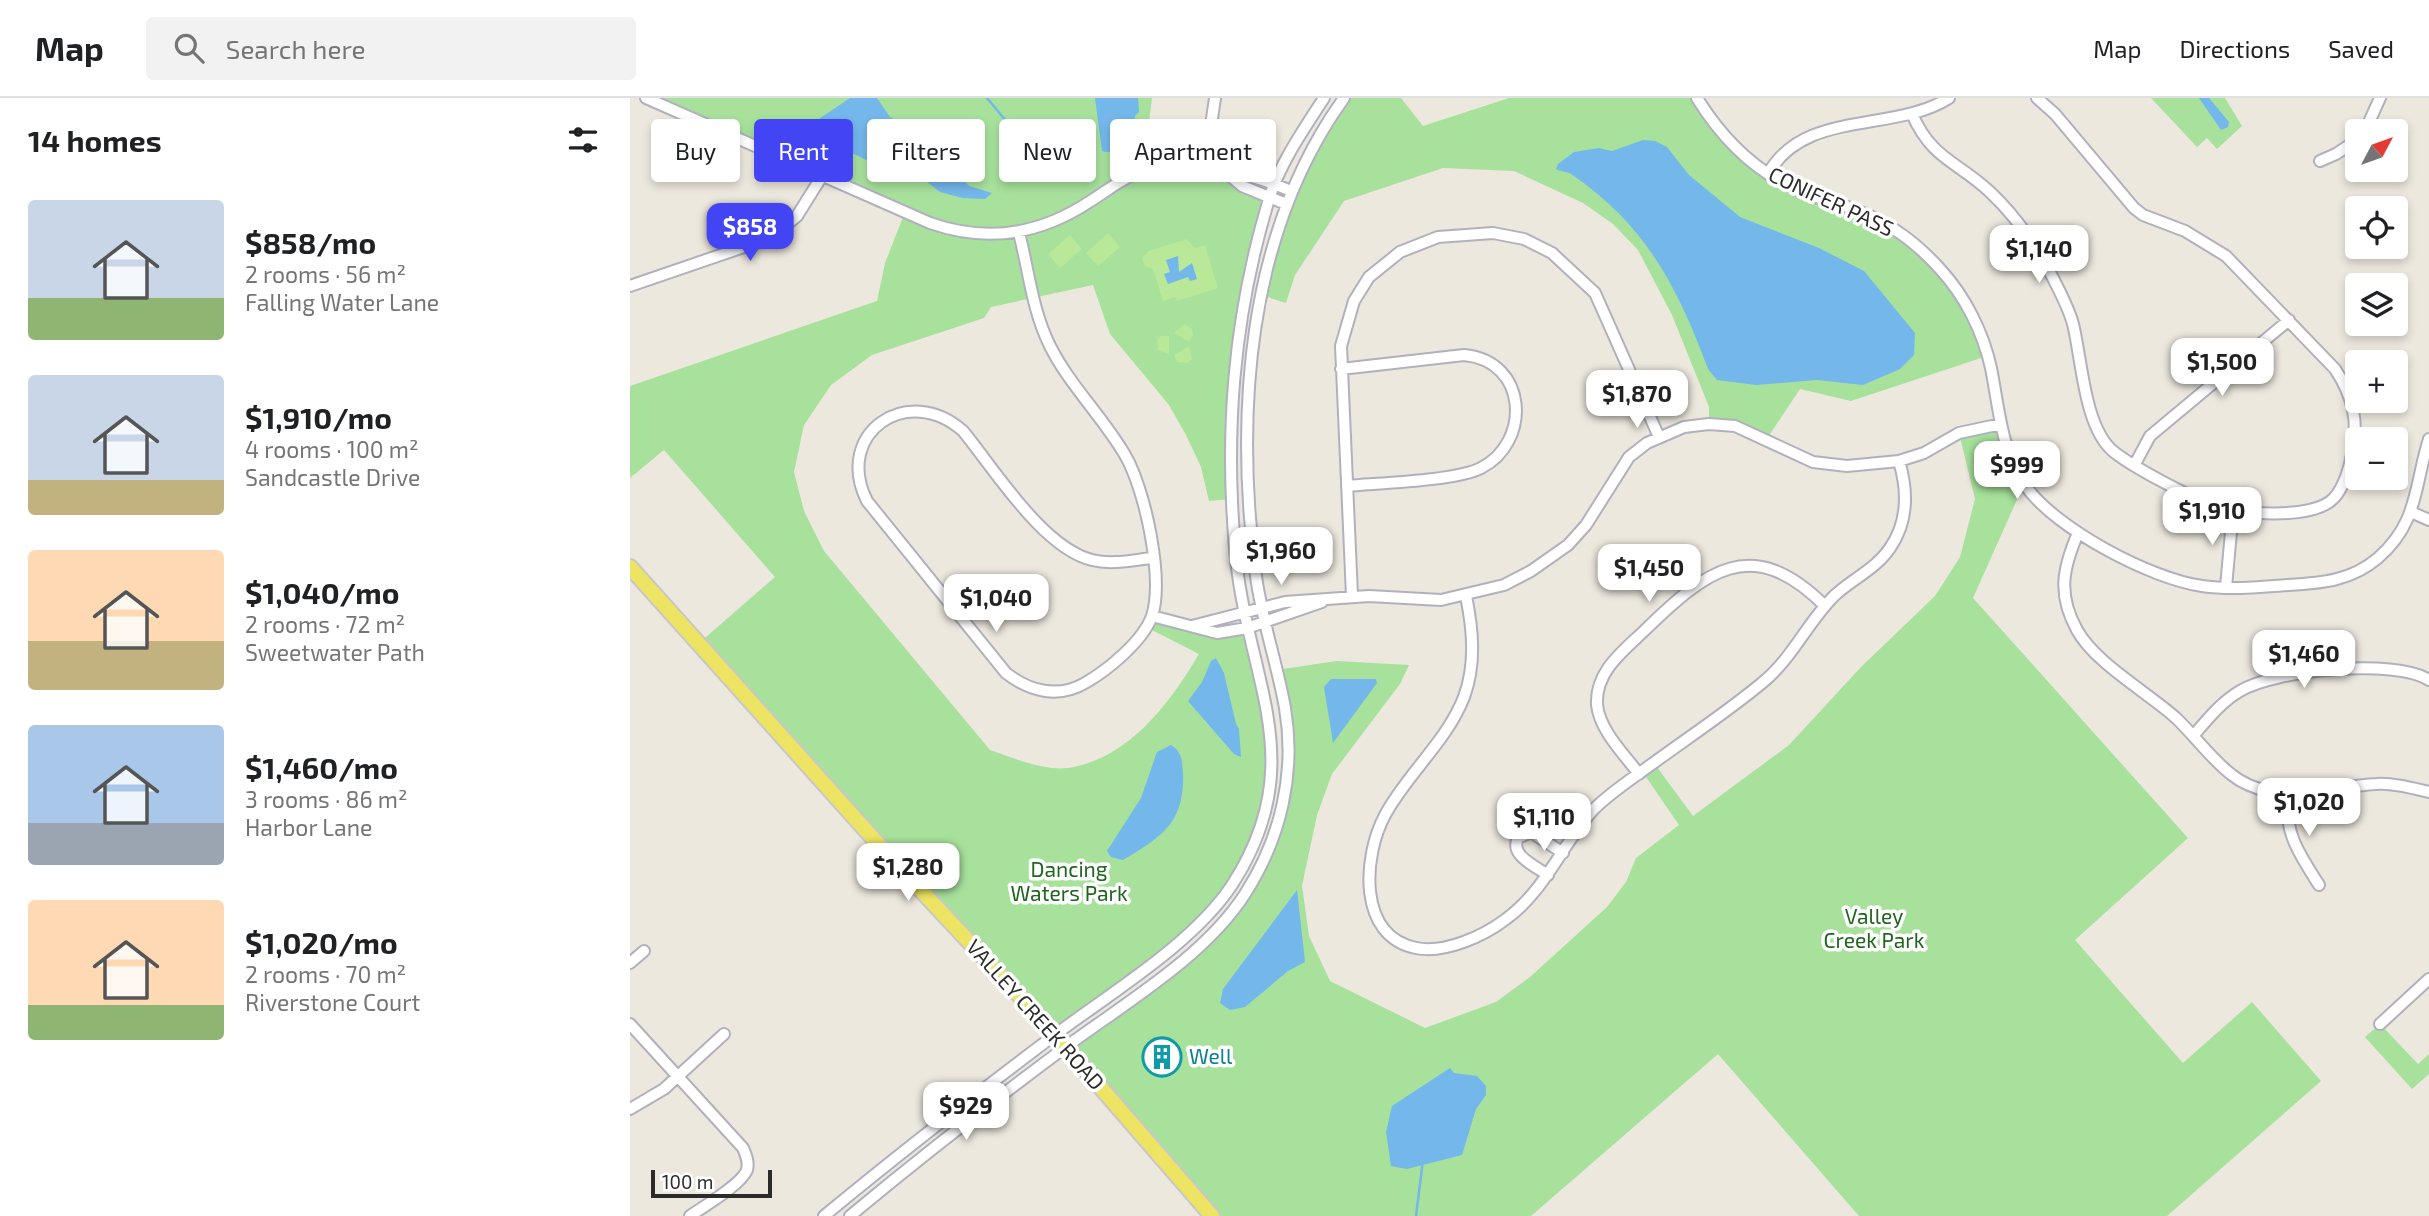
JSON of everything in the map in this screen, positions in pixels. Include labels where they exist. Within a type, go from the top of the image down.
[{"type":"main road","name":"VALLEY CREEK ROAD","points":[[630,567],[870,835],[1055,1035],[1212,1216]]},
{"type":"street","points":[[646,98],[754,146]]},
{"type":"street","points":[[1212,119],[1215,98]]},
{"type":"street","points":[[824,1216],[934,1125],[1197,926],[1221,900],[1251,852],[1267,804],[1272,746],[1269,709],[1243,613],[1230,488],[1231,413],[1241,304],[1269,198],[1324,98]]},
{"type":"street","points":[[850,1216],[945,1138],[1209,938],[1234,911],[1265,860],[1282,808],[1288,744],[1284,706],[1261,607],[1248,443],[1256,320],[1269,258],[1291,191],[1344,98]]},
{"type":"street","name":"CONIFER PASS","points":[[1697,98],[1729,143],[1768,174],[1803,192],[1887,224],[1916,245],[1941,270],[1965,303],[1982,339],[2012,463],[2026,487],[2050,514],[2078,533],[2164,576],[2201,586],[2226,587],[2333,582],[2359,572],[2395,540],[2412,512],[2429,439]]},
{"type":"street","points":[[1768,174],[1784,152],[1804,140],[1858,122],[1912,114],[1949,98]]},
{"type":"street","points":[[1912,114],[1924,140],[1989,191],[2028,236],[2054,279],[2072,321],[2095,428],[2114,452],[2199,499],[2233,510],[2313,511],[2334,498],[2351,461],[2356,434],[2347,387],[2335,369],[2241,270],[2207,242],[2143,215],[2134,208],[2055,114],[2036,98]]},
{"type":"street","points":[[2370,119],[2380,98]]},
{"type":"street","points":[[2319,161],[2345,148]]},
{"type":"street","points":[[630,286],[770,238],[797,216],[818,182]]},
{"type":"street","points":[[836,182],[944,228],[996,235],[1019,233],[1062,219],[1121,182]]},
{"type":"street","points":[[1237,182],[1286,204]]},
{"type":"street","points":[[1269,182],[1291,191]]},
{"type":"street","points":[[1019,233],[1033,301],[1050,346],[1067,375],[1118,442],[1134,471],[1148,517],[1152,558],[1152,616],[1134,642],[1086,683],[1062,692],[1048,692],[1018,682],[1006,673],[867,501],[858,477],[860,452],[876,425],[901,412],[929,411],[952,422],[963,431],[1043,530],[1061,546],[1082,557],[1108,563],[1152,558]]},
{"type":"street","points":[[1352,596],[1341,369],[1343,332],[1354,301],[1369,277],[1400,252],[1438,237],[1493,233],[1524,239],[1552,253],[1595,293],[1659,437]]},
{"type":"street","points":[[2136,464],[2150,436],[2290,320]]},
{"type":"street","points":[[1341,369],[1464,355],[1478,356],[1489,360],[1503,371],[1515,397],[1511,431],[1506,445],[1499,455],[1478,470],[1347,486]]},
{"type":"street","points":[[1192,626],[1285,602],[1324,601],[1352,596],[1441,600],[1466,596],[1520,578],[1568,545],[1587,525],[1629,457],[1659,437],[1684,427],[1709,424],[1735,426],[1813,462],[1847,466],[1899,461],[1924,453],[1959,433],[2001,424]]},
{"type":"street","points":[[1466,596],[1473,644],[1464,697],[1452,720],[1379,826],[1370,883],[1372,909],[1381,926],[1396,941],[1416,948],[1437,948],[1493,928],[1526,902],[1594,809],[1769,677],[1825,606],[1876,565],[1891,548],[1902,523],[1906,500],[1899,461]]},
{"type":"street","points":[[2226,587],[2233,510]]},
{"type":"street","points":[[2412,512],[2429,520]]},
{"type":"street","points":[[2078,533],[2064,565],[2066,603],[2077,629],[2088,645],[2152,697],[2233,776],[2252,787],[2287,794],[2379,784],[2429,792]]},
{"type":"street","points":[[1639,774],[1602,722],[1597,704],[1600,682],[1611,663],[1688,588],[1707,576],[1730,568],[1750,567],[1792,579],[1825,606]]},
{"type":"street","points":[[1152,616],[1217,633],[1247,628],[1324,601]]},
{"type":"street","points":[[2193,736],[2219,707],[2239,691],[2264,680],[2382,667],[2406,669],[2429,680]]},
{"type":"street","points":[[2287,794],[2286,816],[2290,835],[2319,885]]},
{"type":"street","points":[[1548,875],[1519,854],[1516,846],[1518,838],[1531,832],[1563,853]]},
{"type":"street","points":[[630,963],[644,951]]},
{"type":"street","points":[[2380,1024],[2429,979]]},
{"type":"street","points":[[630,1024],[743,1148],[748,1160],[747,1171],[738,1181],[690,1216]]},
{"type":"street","points":[[630,1109],[678,1076],[724,1034]]},
{"type":"green space","name":"Dancing Waters Park","points":[[646,98],[1152,98],[1149,119],[1110,119],[1110,182],[1239,182],[1269,198],[1241,304],[1231,499],[1209,501],[1201,467],[1186,435],[1169,405],[1110,334],[1093,285],[991,307],[984,318],[872,355],[831,385],[804,425],[794,472],[804,511],[824,551],[990,750],[1031,764],[1053,768],[1074,767],[1095,761],[1114,751],[1148,724],[1176,690],[1199,654],[1146,627],[1152,616],[1204,632],[1247,628],[1272,746],[1257,836],[1209,914],[1055,1035],[698,644],[775,577],[664,450],[630,478],[630,386],[877,301],[885,263],[905,212],[837,182],[853,182],[853,119],[754,119],[754,146],[740,139],[740,119],[694,119]]},
{"type":"green space","points":[[1344,98],[1401,98],[1423,126],[1509,98],[1697,98],[1758,168],[1887,224],[1955,287],[1987,356],[1851,401],[1800,389],[1766,440],[1709,424],[1709,407],[1672,315],[1638,250],[1613,224],[1583,203],[1514,171],[1443,168],[1344,201],[1295,275],[1286,303],[1261,295],[1291,191]]},
{"type":"green space","points":[[2151,98],[2225,98],[2242,126],[2217,149],[2207,138],[2197,147]]},
{"type":"green space","points":[[1108,233],[1120,247],[1098,266],[1086,253]]},
{"type":"green space","points":[[1070,235],[1082,249],[1060,268],[1048,254]]},
{"type":"green space","points":[[1187,239],[1195,248],[1205,245],[1218,288],[1177,301],[1175,297],[1163,301],[1153,269],[1145,266],[1142,258],[1149,251]]},
{"type":"green space","points":[[1184,324],[1192,329],[1193,335],[1189,342],[1174,333]]},
{"type":"green space","points":[[1161,336],[1169,336],[1169,354],[1158,350],[1157,340]]},
{"type":"green space","points":[[1189,346],[1192,359],[1187,363],[1177,362],[1174,355]]},
{"type":"green space","name":"Valley Creek Park","points":[[2001,424],[2024,484],[1973,598],[2188,838],[2075,940],[2183,1063],[2252,1002],[2321,1081],[2167,1216],[1859,1216],[1718,1054],[1531,1216],[1212,1216],[1065,1047],[1209,938],[1265,860],[1288,763],[1276,670],[1337,661],[1409,665],[1400,684],[1332,774],[1317,815],[1302,886],[1309,936],[1330,981],[1425,1028],[1496,1002],[1530,977],[1607,907],[1626,882],[1636,858],[1679,825],[1642,771],[1654,763],[1693,816],[1789,745],[1861,667],[1935,596],[1960,557],[1975,499],[1959,433]]},
{"type":"green space","points":[[2380,1024],[2418,1064],[2429,1054],[2429,1074],[2412,1089],[2365,1037]]},
{"type":"water","points":[[850,98],[877,98],[894,119],[867,119],[867,160],[853,154],[853,119],[819,119]]},
{"type":"water","points":[[1095,98],[1138,98],[1139,112],[1135,119],[1110,119],[1110,152],[1102,151]]},
{"type":"water","points":[[2199,98],[2209,98],[2229,122],[2228,127],[2221,130]]},
{"type":"water","points":[[1643,140],[1655,141],[1667,147],[1689,175],[1740,217],[1819,248],[1864,271],[1915,333],[1914,355],[1900,369],[1863,385],[1817,380],[1756,385],[1717,380],[1708,369],[1671,284],[1639,236],[1620,214],[1597,194],[1571,174],[1556,169],[1558,164],[1574,152],[1599,148],[1612,151]]},
{"type":"water","points":[[927,182],[965,182],[969,186],[992,193],[985,199],[963,198],[940,192]]},
{"type":"water","points":[[1178,256],[1179,272],[1192,263],[1197,279],[1190,281],[1188,277],[1168,284],[1164,274],[1170,272],[1166,260]]},
{"type":"water","points":[[1216,658],[1224,673],[1239,729],[1241,757],[1234,754],[1188,701],[1202,682],[1211,661]]},
{"type":"water","points":[[1331,679],[1376,679],[1377,683],[1333,743],[1324,687]]},
{"type":"water","points":[[1171,745],[1182,760],[1183,773],[1183,790],[1175,816],[1160,835],[1137,852],[1123,860],[1111,857],[1107,851],[1141,798],[1157,752]]},
{"type":"water","points":[[1297,890],[1305,962],[1288,971],[1245,1007],[1230,1010],[1220,1003],[1223,989]]},
{"type":"water","points":[[1450,1068],[1454,1073],[1477,1076],[1486,1086],[1486,1095],[1476,1109],[1462,1155],[1407,1169],[1391,1166],[1386,1132],[1392,1106]]},
{"type":"waterway","points":[[987,98],[1004,119]]},
{"type":"waterway","points":[[1416,1216],[1423,1160]]},
{"type":"place","name":"Well","points":[[1162,1057]]}]
